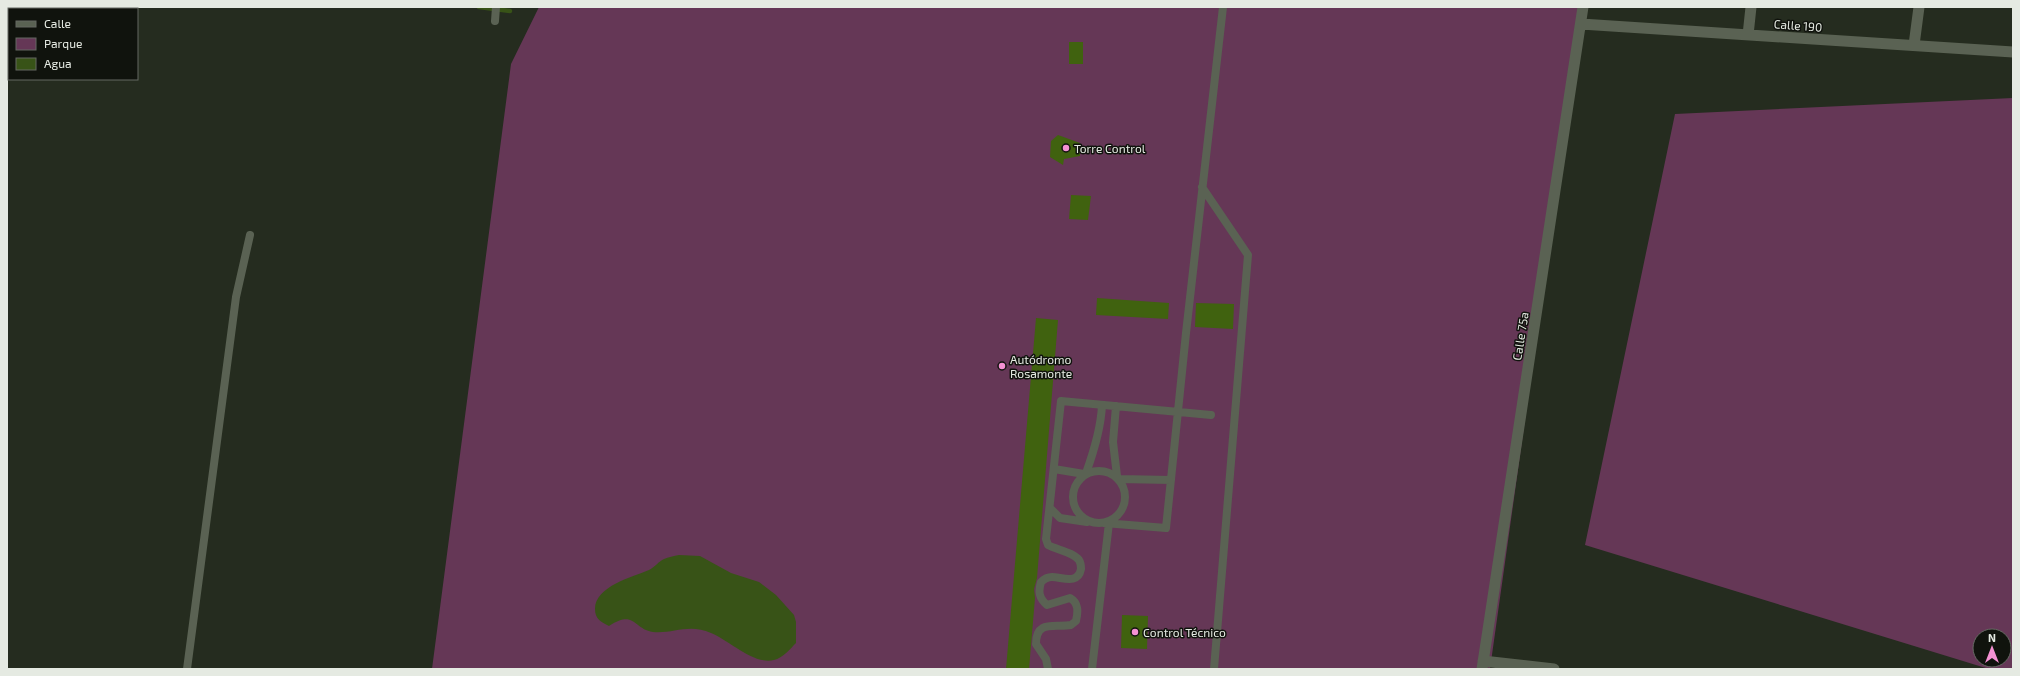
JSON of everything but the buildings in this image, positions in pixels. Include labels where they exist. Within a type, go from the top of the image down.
[{"type":"street","name":"Calle 75a","points":[[1482,665],[1583,7]]},
{"type":"street","points":[[1748,35],[1751,7]]},
{"type":"street","points":[[1914,45],[1918,7]]},
{"type":"street","name":"Calle 190","points":[[1581,24],[2013,52]]},
{"type":"street","points":[[1482,665],[1554,669]]},
{"type":"lane","points":[[495,21],[496,7]]},
{"type":"lane","points":[[1050,508],[1060,518],[1092,523],[1166,528],[1202,187],[1223,7]]},
{"type":"lane","points":[[1202,187],[1248,255],[1214,669]]},
{"type":"lane","points":[[187,669],[236,297],[250,235]]},
{"type":"lane","points":[[1048,669],[1046,659],[1036,644],[1037,634],[1040,629],[1048,625],[1072,625],[1076,621],[1077,606],[1075,601],[1070,598],[1047,605],[1039,596],[1040,582],[1051,577],[1070,580],[1075,578],[1080,572],[1081,565],[1079,560],[1073,556],[1048,545],[1046,539],[1061,401],[1211,415]]},
{"type":"lane","points":[[1092,523],[1081,517],[1075,509],[1072,498],[1077,481],[1085,474],[1096,442],[1102,419],[1102,405]]},
{"type":"lane","points":[[1106,523],[1118,516],[1126,498],[1124,487],[1118,478],[1113,442],[1116,406]]},
{"type":"lane","points":[[1054,469],[1085,474],[1100,470],[1118,478],[1171,480]]},
{"type":"lane","points":[[1092,669],[1106,523]]},
{"type":"green space","name":"Autódromo Rosamonte","points":[[539,7],[1583,7],[1490,669],[432,669],[511,64]]},
{"type":"green space","points":[[2013,98],[2013,669],[1986,668],[2012,668],[2012,628],[1972,628],[1972,664],[1585,545],[1675,114]]},
{"type":"water","points":[[679,555],[700,556],[731,573],[759,582],[776,595],[794,615],[796,622],[796,643],[780,657],[774,660],[766,661],[750,656],[718,636],[703,630],[688,629],[653,632],[646,630],[629,620],[624,619],[609,626],[597,618],[595,609],[597,601],[601,594],[608,588],[625,579],[649,570],[664,559]]},
{"type":"waterway","points":[[479,7],[510,11]]},
{"type":"place","name":"Torre Control","points":[[1066,148]]},
{"type":"place","name":"Autódromo Rosamonte","points":[[1002,366]]},
{"type":"place","name":"Control Técnico","points":[[1135,632]]}]
